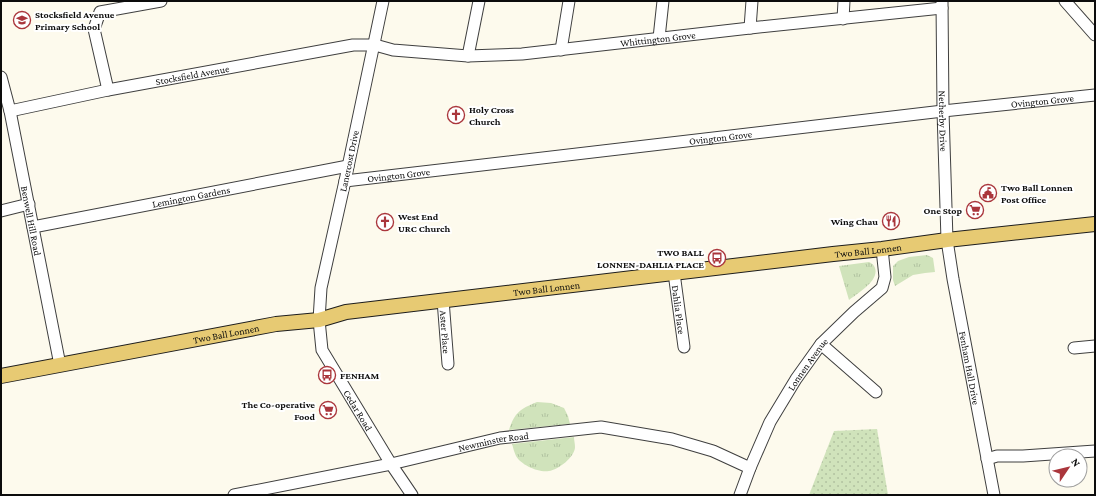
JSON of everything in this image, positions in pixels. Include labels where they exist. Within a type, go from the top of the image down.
[{"type":"main road","name":"Two Ball Lonnen","points":[[1,376],[276,324],[319,320],[346,312],[882,249],[947,240],[1095,224]]},
{"type":"street","points":[[108,90],[94,29],[100,12],[160,1]]},
{"type":"street","name":"Lanercost Drive","points":[[319,320],[321,288],[375,45],[383,1]]},
{"type":"street","points":[[468,56],[479,1]]},
{"type":"street","points":[[561,50],[569,1]]},
{"type":"street","points":[[658,38],[663,1]]},
{"type":"street","points":[[750,28],[752,1]]},
{"type":"street","points":[[843,19],[844,1]]},
{"type":"street","points":[[1065,1],[1095,35]]},
{"type":"street","name":"Whittington Grove","points":[[375,45],[394,50],[468,56],[522,54],[843,19],[942,4]]},
{"type":"street","name":"Netherby Drive","points":[[942,4],[943,111],[947,240]]},
{"type":"street","name":"Stocksfield Avenue","points":[[10,111],[108,90],[353,45],[375,45]]},
{"type":"street","name":"Benwell Hill Road","points":[[1,77],[10,111],[60,365]]},
{"type":"street","name":"Ovington Grove","points":[[345,181],[943,111],[1095,95]]},
{"type":"street","name":"Lemington Gardens","points":[[33,227],[348,166]]},
{"type":"street","points":[[1,211],[29,204]]},
{"type":"street","name":"Fenham Hall Drive","points":[[947,240],[994,495]]},
{"type":"street","name":"Lonnen Avenue","points":[[740,495],[770,422],[796,379],[821,344],[854,312],[882,288],[885,277],[882,249]]},
{"type":"street","name":"Dahlia Place","points":[[674,273],[684,347]]},
{"type":"street","name":"Aster Place","points":[[443,300],[448,364]]},
{"type":"street","name":"Cedar Road","points":[[319,320],[322,350],[391,464],[412,495]]},
{"type":"street","points":[[821,344],[876,392]]},
{"type":"street","points":[[1074,348],[1095,346]]},
{"type":"street","name":"Newminster Road","points":[[234,495],[391,464],[500,438],[601,427],[672,439],[713,451],[750,468]]},
{"type":"street","points":[[987,459],[996,456],[1023,456],[1095,451]]},
{"type":"green space","points":[[927,255],[933,258],[935,272],[913,275],[895,286],[893,280],[893,266],[898,261],[909,257]]},
{"type":"green space","points":[[869,262],[874,266],[876,271],[875,276],[863,290],[849,300],[839,266]]},
{"type":"green space","points":[[537,402],[551,403],[564,408],[570,424],[509,430],[516,415],[522,409]]},
{"type":"green space","points":[[877,429],[888,495],[809,495],[834,431]]},
{"type":"green space","points":[[574,437],[575,447],[572,455],[561,466],[549,471],[535,470],[526,465],[516,456],[512,444]]},
{"type":"place","name":"Stocksfield Avenue Primary School","points":[[22,20]]},
{"type":"place","name":"Holy Cross Church","points":[[456,115]]},
{"type":"place","name":"Two Ball Lonnen Post Office","points":[[988,193]]},
{"type":"place","name":"One Stop","points":[[975,210]]},
{"type":"place","name":"Wing Chau","points":[[891,221]]},
{"type":"place","name":"West End URC Church","points":[[385,222]]},
{"type":"place","name":"TWO BALL LONNEN-DAHLIA PLACE","points":[[717,258]]},
{"type":"place","name":"FENHAM","points":[[327,375]]},
{"type":"place","name":"The Co-operative Food","points":[[328,410]]}]
